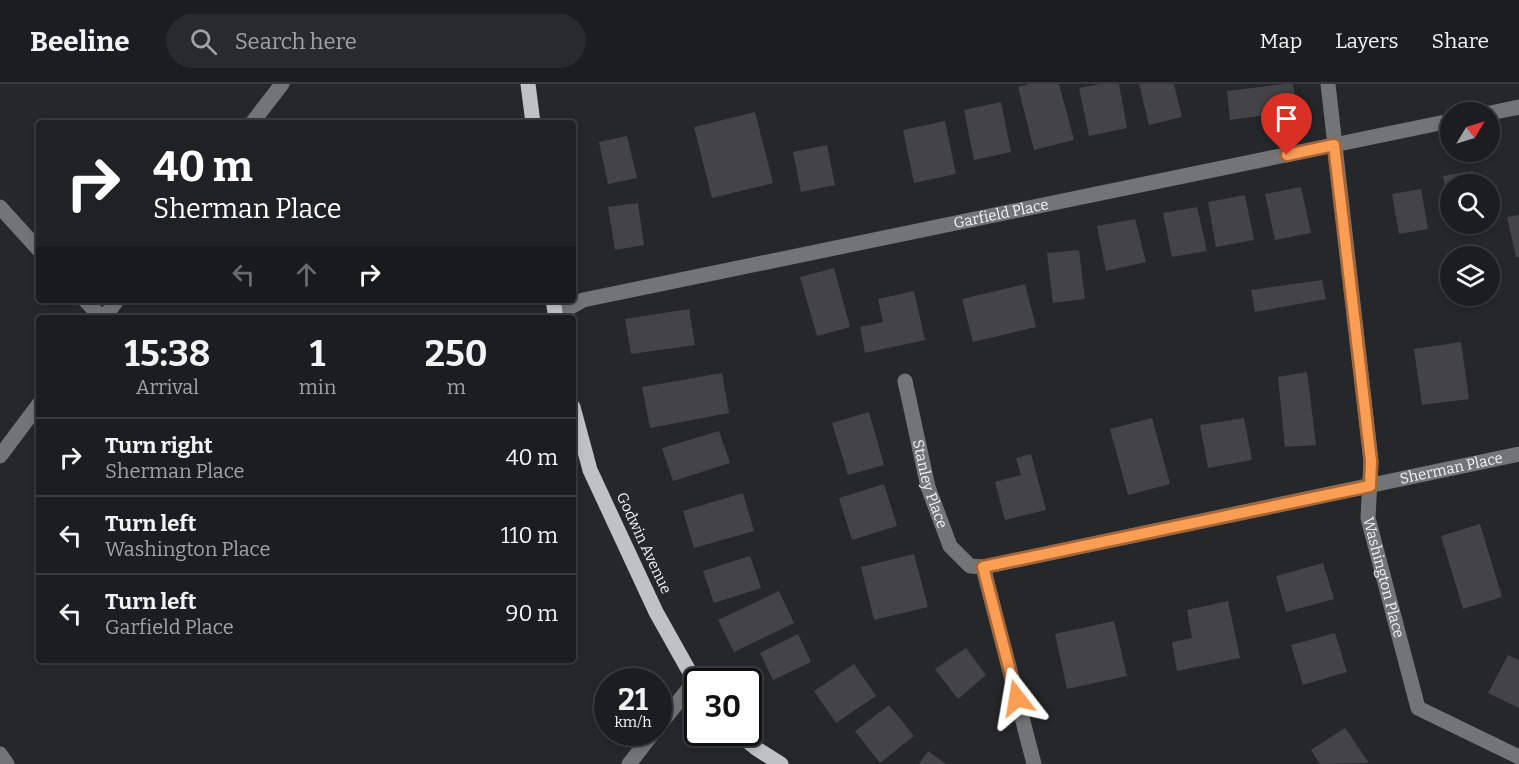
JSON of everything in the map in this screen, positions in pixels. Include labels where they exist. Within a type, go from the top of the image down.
[{"type":"main road","points":[[528,84],[533,120]]},
{"type":"main road","name":"Godwin Avenue","points":[[576,418],[590,470],[656,612],[688,668]]},
{"type":"main road","points":[[753,746],[782,764]]},
{"type":"street","points":[[254,120],[282,84]]},
{"type":"street","name":"Washington Place","points":[[1328,84],[1371,461],[1368,518],[1418,708],[1519,757]]},
{"type":"street","points":[[1500,111],[1519,107]]},
{"type":"street","name":"Garfield Place","points":[[559,315],[583,300],[1440,123]]},
{"type":"street","points":[[0,207],[36,247]]},
{"type":"street","points":[[88,303],[100,315]]},
{"type":"street","points":[[105,315],[115,303]]},
{"type":"street","name":"Stanley Place","points":[[906,381],[928,487],[950,546],[970,566],[983,567]]},
{"type":"street","points":[[0,456],[36,408]]},
{"type":"street","name":"Sherman Place","points":[[983,567],[1519,454]]},
{"type":"street","points":[[983,567],[1034,764]]},
{"type":"street","points":[[672,711],[684,698]]},
{"type":"street","points":[[629,764],[643,746]]},
{"type":"street","points":[[636,764],[644,746]]},
{"type":"street","points":[[0,754],[7,764]]},
{"type":"building","points":[[1029,84],[1059,84],[1074,140],[1034,150],[1018,87]]},
{"type":"building","points":[[1100,84],[1119,84],[1127,128],[1089,136],[1079,88]]},
{"type":"building","points":[[1139,84],[1174,84],[1182,117],[1149,125]]},
{"type":"building","points":[[1293,84],[1297,111],[1230,120],[1227,91]]},
{"type":"building","points":[[1001,102],[1011,152],[974,160],[964,110]]},
{"type":"building","points":[[755,112],[773,183],[712,198],[694,127]]},
{"type":"building","points":[[945,121],[956,174],[914,183],[903,130]]},
{"type":"building","points":[[627,136],[637,178],[608,184],[599,142]]},
{"type":"building","points":[[827,145],[835,185],[801,192],[793,152]]},
{"type":"building","points":[[1473,171],[1474,174],[1455,174]]},
{"type":"building","points":[[1301,187],[1311,233],[1275,240],[1265,194]]},
{"type":"building","points":[[1421,189],[1428,229],[1399,234],[1392,194]]},
{"type":"building","points":[[1245,195],[1254,240],[1216,247],[1208,202]]},
{"type":"building","points":[[638,203],[644,245],[615,250],[608,207]]},
{"type":"building","points":[[1197,207],[1207,251],[1172,257],[1163,213]]},
{"type":"building","points":[[1519,215],[1519,257],[1516,257],[1507,217]]},
{"type":"building","points":[[1135,219],[1146,262],[1106,271],[1097,226]]},
{"type":"building","points":[[1079,250],[1085,299],[1053,303],[1047,253]]},
{"type":"building","points":[[834,268],[850,327],[817,336],[800,277]]},
{"type":"building","points":[[1322,280],[1326,299],[1255,312],[1251,290]]},
{"type":"building","points":[[1025,284],[1036,327],[973,342],[962,299]]},
{"type":"building","points":[[914,291],[925,340],[865,353],[860,327],[883,322],[878,299]]},
{"type":"building","points":[[689,309],[695,345],[631,354],[625,319]]},
{"type":"building","points":[[1461,342],[1469,399],[1422,405],[1414,349]]},
{"type":"building","points":[[1307,372],[1316,445],[1285,447],[1278,377]]},
{"type":"building","points":[[722,373],[729,413],[650,428],[642,387]]},
{"type":"building","points":[[869,412],[884,465],[848,475],[832,423]]},
{"type":"building","points":[[1152,418],[1170,484],[1128,495],[1110,429]]},
{"type":"building","points":[[1244,418],[1252,460],[1208,468],[1200,425]]},
{"type":"building","points":[[719,431],[730,463],[673,481],[662,448]]},
{"type":"building","points":[[1031,454],[1046,510],[1005,520],[995,482],[1021,475],[1016,458]]},
{"type":"building","points":[[884,484],[897,526],[852,540],[839,498]]},
{"type":"building","points":[[743,493],[754,531],[694,548],[683,511]]},
{"type":"building","points":[[1480,524],[1502,597],[1463,609],[1441,536]]},
{"type":"building","points":[[914,554],[928,607],[874,620],[861,567]]},
{"type":"building","points":[[750,556],[761,588],[714,603],[703,571]]},
{"type":"building","points":[[1323,563],[1334,599],[1286,612],[1276,576]]},
{"type":"building","points":[[779,591],[794,623],[734,652],[718,620]]},
{"type":"building","points":[[1228,601],[1240,658],[1177,671],[1172,642],[1192,638],[1187,610]]},
{"type":"building","points":[[1114,621],[1127,676],[1067,689],[1055,634]]},
{"type":"building","points":[[1335,633],[1347,672],[1303,685],[1291,645]]},
{"type":"building","points":[[798,634],[811,662],[773,680],[760,653]]},
{"type":"building","points":[[966,648],[986,675],[958,699],[935,669]]},
{"type":"building","points":[[1508,655],[1519,660],[1519,708],[1488,693]]},
{"type":"building","points":[[854,664],[876,696],[836,723],[814,691]]},
{"type":"building","points":[[889,705],[914,736],[880,763],[855,731]]},
{"type":"building","points":[[1345,728],[1369,763],[1320,764],[1311,750]]},
{"type":"building","points":[[928,751],[946,764],[919,764]]},
{"type":"route","points":[[1017,698],[983,567],[1370,486],[1371,461],[1334,145],[1287,155]]}]
